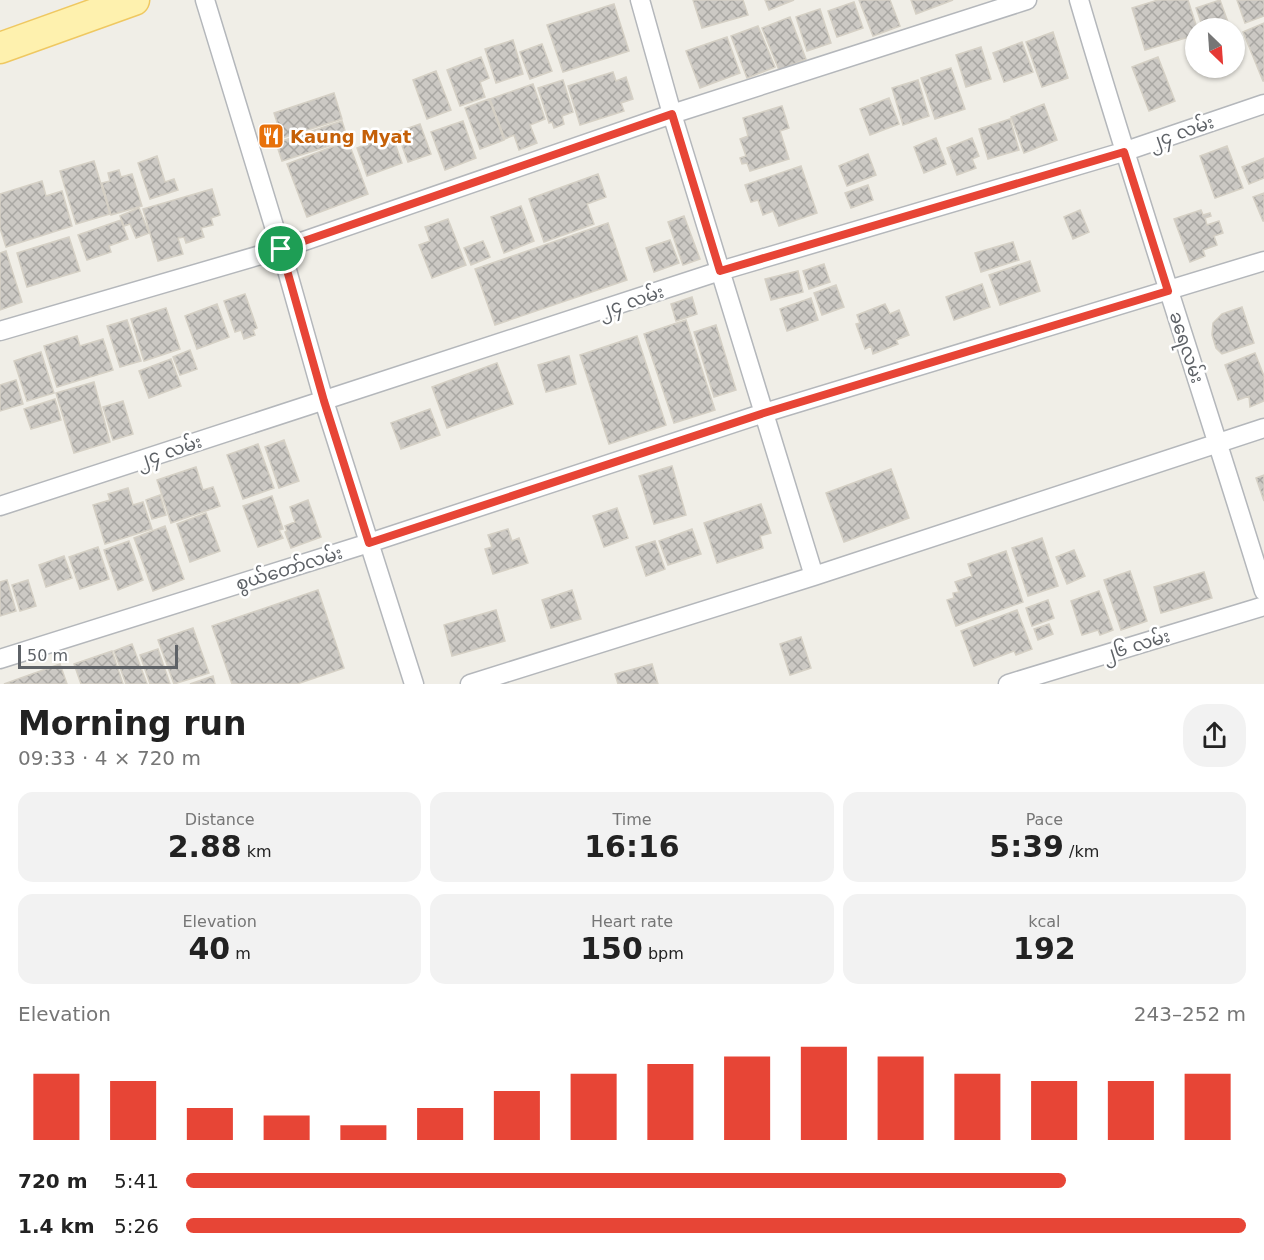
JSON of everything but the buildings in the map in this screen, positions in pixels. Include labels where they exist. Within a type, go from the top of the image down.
[{"type":"main road","points":[[0,48],[134,0]]},
{"type":"street","points":[[205,0],[281,249],[324,401],[414,684]]},
{"type":"street","points":[[640,0],[672,114],[814,576]]},
{"type":"street","points":[[0,331],[281,249],[672,114],[1027,0]]},
{"type":"street","name":"ခရေလမ်း","points":[[1079,0],[1124,152],[1264,591]]},
{"type":"street","name":"၂၄ လမ်း","points":[[0,506],[720,271],[1124,152],[1264,104]]},
{"type":"street","name":"စွယ်တော်လမ်း","points":[[0,659],[369,543],[764,413],[1264,261]]},
{"type":"street","points":[[470,684],[814,576],[1264,428]]},
{"type":"street","name":"၂၆ လမ်း","points":[[1008,684],[1264,606]]},
{"type":"place","name":"Kaung Myat","points":[[271,136]]},
{"type":"route","points":[[672,114],[720,271],[1124,152],[1168,291],[764,413],[369,543],[324,401],[281,249],[672,114]]}]
